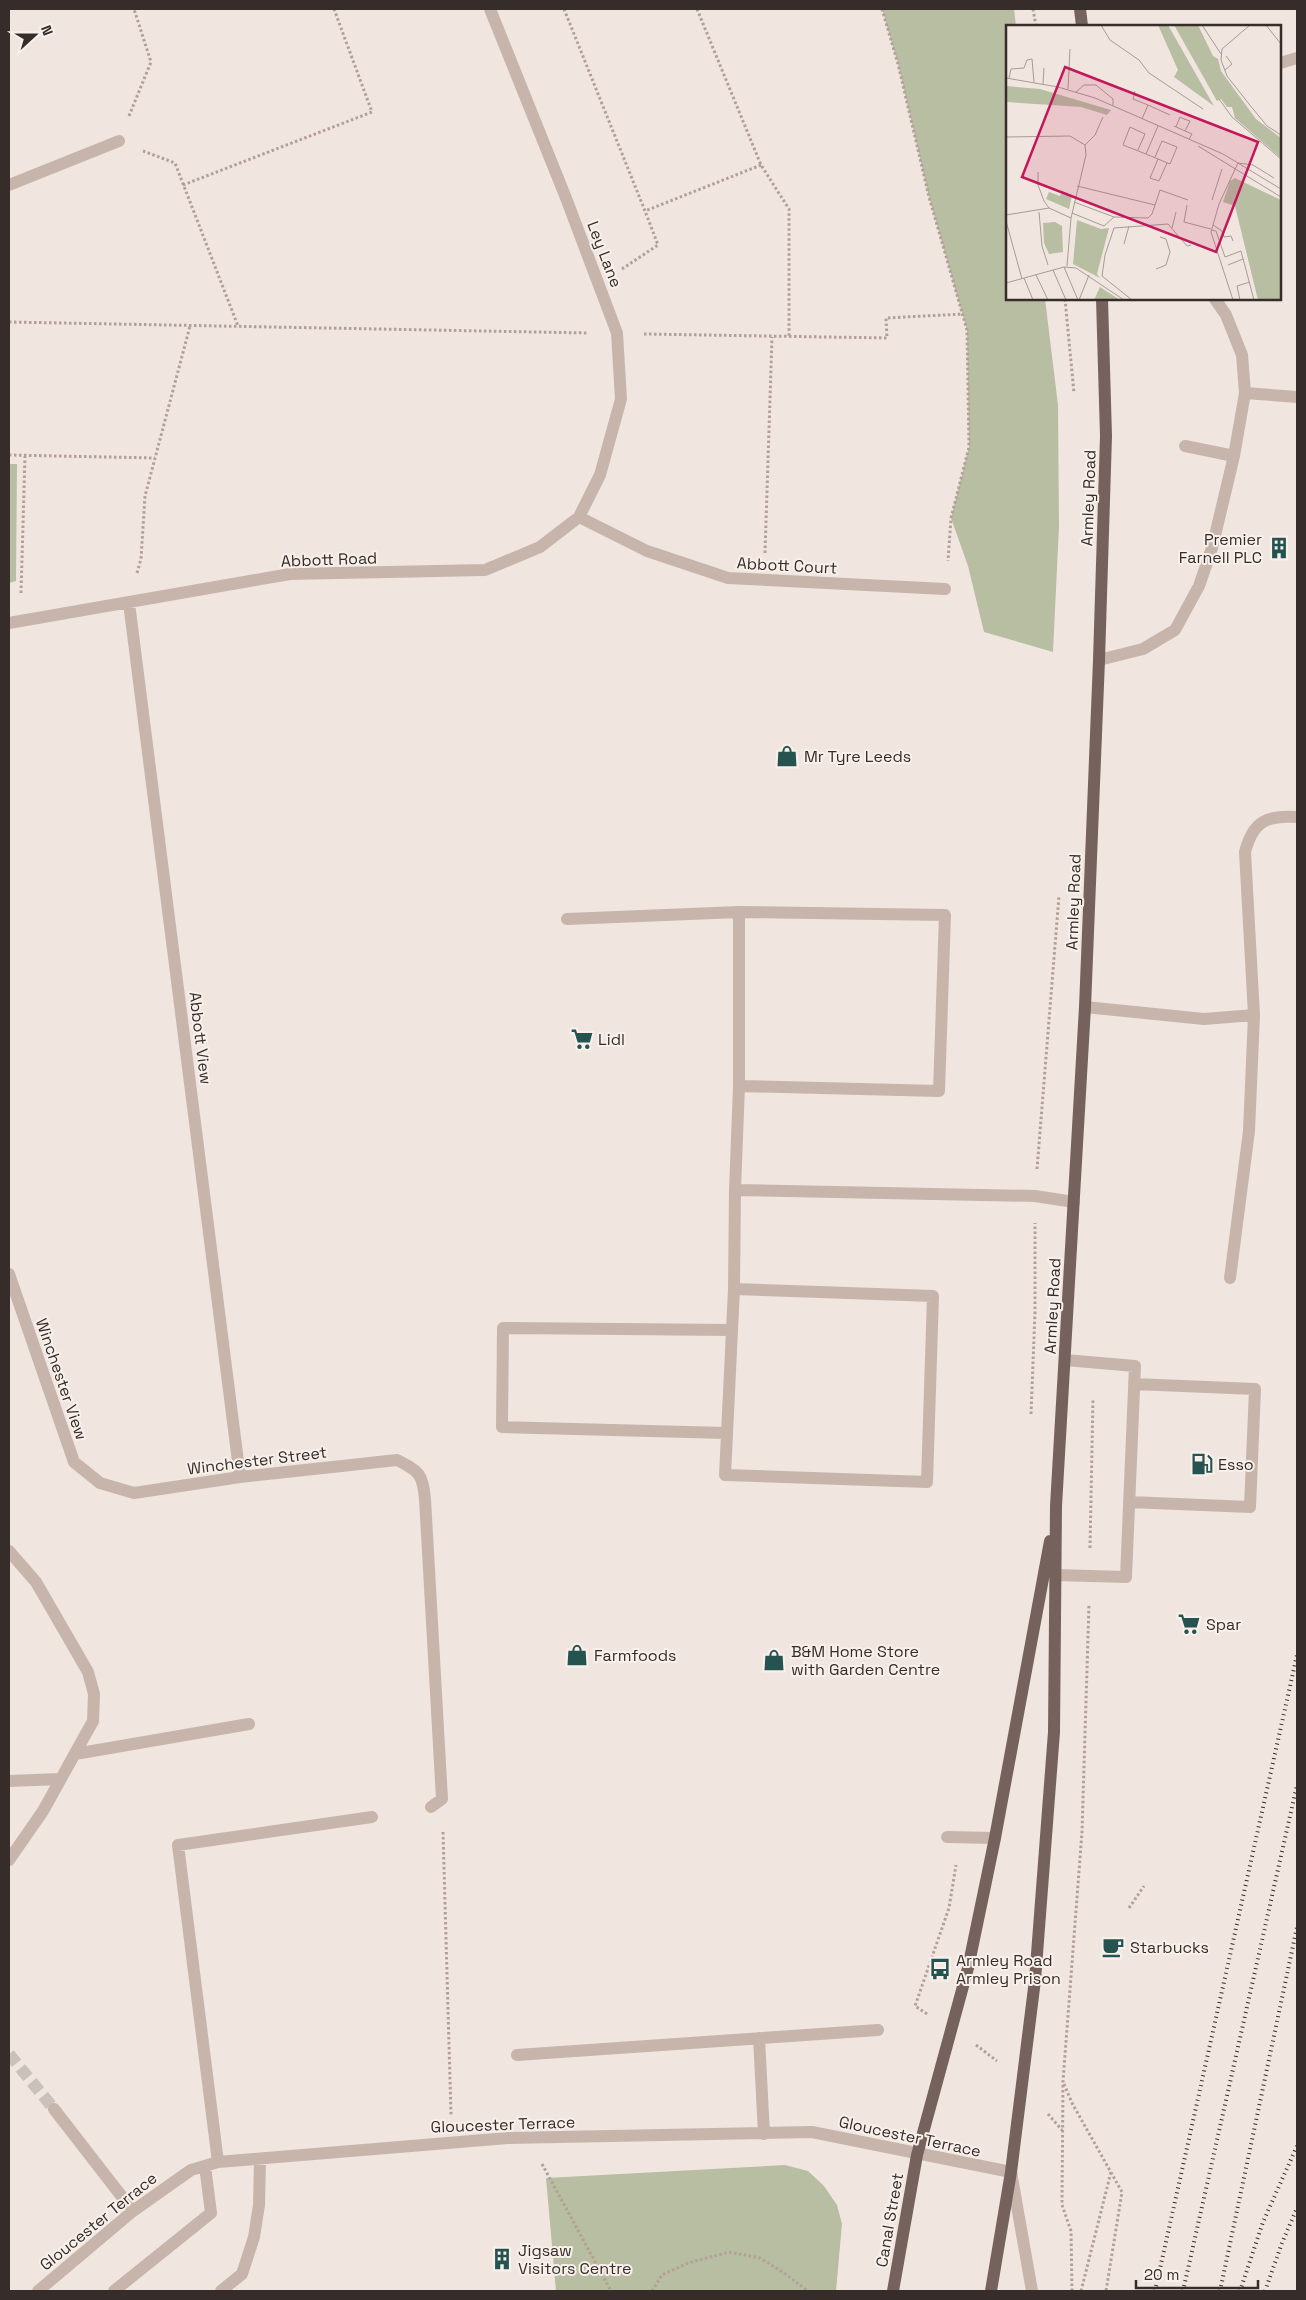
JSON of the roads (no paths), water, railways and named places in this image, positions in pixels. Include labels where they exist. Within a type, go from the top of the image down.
[{"type":"main road","points":[[1080,9],[1082,25]]},
{"type":"main road","name":"Armley Road","points":[[1056,1506],[1085,1007],[1099,660],[1106,436],[1102,300]]},
{"type":"main road","points":[[990,2291],[1011,2172],[1035,1980],[1054,1732],[1056,1506]]},
{"type":"main road","name":"Canal Street","points":[[893,2291],[917,2155],[968,1968],[995,1838],[1056,1506]]},
{"type":"street","name":"Ley Lane","points":[[490,9],[618,333],[621,399],[600,475],[579,517]]},
{"type":"street","points":[[1281,63],[1297,58]]},
{"type":"street","points":[[9,185],[118,141]]},
{"type":"street","points":[[1099,660],[1144,649],[1175,630],[1198,586],[1212,548],[1234,456],[1245,393],[1242,355],[1226,315],[1216,300]]},
{"type":"street","points":[[1245,393],[1297,397]]},
{"type":"street","points":[[1185,446],[1234,456]]},
{"type":"street","name":"Abbott Court","points":[[579,517],[648,552],[728,578],[945,589]]},
{"type":"street","name":"Abbott Road","points":[[15,622],[290,574],[485,570],[540,547],[579,517]]},
{"type":"street","name":"Abbott View","points":[[129,603],[240,1477]]},
{"type":"street","points":[[1230,1278],[1250,1131],[1254,1015],[1246,852],[1249,835],[1262,821],[1284,816],[1297,817]]},
{"type":"street","points":[[567,919],[739,912],[945,916],[939,1091],[739,1086]]},
{"type":"street","points":[[734,1289],[932,1296],[928,1482],[725,1475],[734,1289],[739,1086],[739,912]]},
{"type":"street","points":[[1085,1007],[1204,1019],[1254,1015]]},
{"type":"street","points":[[735,1190],[1035,1196],[1074,1202]]},
{"type":"street","name":"Winchester View","points":[[9,1274],[74,1462],[100,1483]]},
{"type":"street","points":[[726,1433],[502,1427],[504,1328],[731,1330]]},
{"type":"street","points":[[1056,1574],[1126,1578],[1130,1502],[1135,1366],[1065,1360]]},
{"type":"street","points":[[1130,1502],[1250,1507],[1254,1425],[1255,1389],[1134,1384]]},
{"type":"street","name":"Winchester Street","points":[[100,1483],[134,1493],[240,1477],[397,1460],[417,1470],[424,1482],[442,1800],[431,1807]]},
{"type":"street","points":[[9,1551],[36,1582],[88,1672],[94,1694],[93,1721],[42,1811],[9,1860]]},
{"type":"street","points":[[75,1754],[249,1724]]},
{"type":"street","points":[[9,1781],[60,1779]]},
{"type":"street","points":[[218,2162],[178,1845],[372,1817]]},
{"type":"street","points":[[947,1837],[995,1838]]},
{"type":"street","points":[[517,2055],[878,2030]]},
{"type":"street","points":[[759,2038],[764,2134]]},
{"type":"street","points":[[54,2109],[133,2211]]},
{"type":"street","name":"Gloucester Terrace","points":[[38,2291],[133,2211],[190,2170],[218,2162],[451,2141],[812,2132],[917,2155],[1011,2172]]},
{"type":"street","points":[[222,2291],[242,2274],[254,2237],[259,2205],[260,2159]]},
{"type":"street","points":[[114,2291],[211,2213],[205,2166]]},
{"type":"street","points":[[1011,2172],[1032,2291]]},
{"type":"tunnel","points":[[9,2054],[54,2109]]},
{"type":"railway","points":[[1155,2291],[1297,1655]]},
{"type":"railway","points":[[1183,2291],[1297,1785]]},
{"type":"railway","points":[[1220,2291],[1297,1927]]},
{"type":"railway","points":[[1240,2291],[1263,2222],[1297,2146]]},
{"type":"railway","points":[[1265,2291],[1297,2208]]},
{"type":"place","name":"Premier Farnell PLC","points":[[1279,548]]},
{"type":"place","name":"Mr Tyre Leeds","points":[[787,756]]},
{"type":"place","name":"Lidl","points":[[582,1039]]},
{"type":"place","name":"Esso","points":[[1202,1464]]},
{"type":"place","name":"Spar","points":[[1189,1624]]},
{"type":"place","name":"Farmfoods","points":[[577,1655]]},
{"type":"place","name":"B&M Home Store with Garden Centre","points":[[774,1660]]},
{"type":"place","name":"Starbucks","points":[[1113,1947]]},
{"type":"place","name":"Armley Road Armley Prison","points":[[940,1969]]},
{"type":"place","name":"Jigsaw Visitors Centre","points":[[502,2259]]}]
